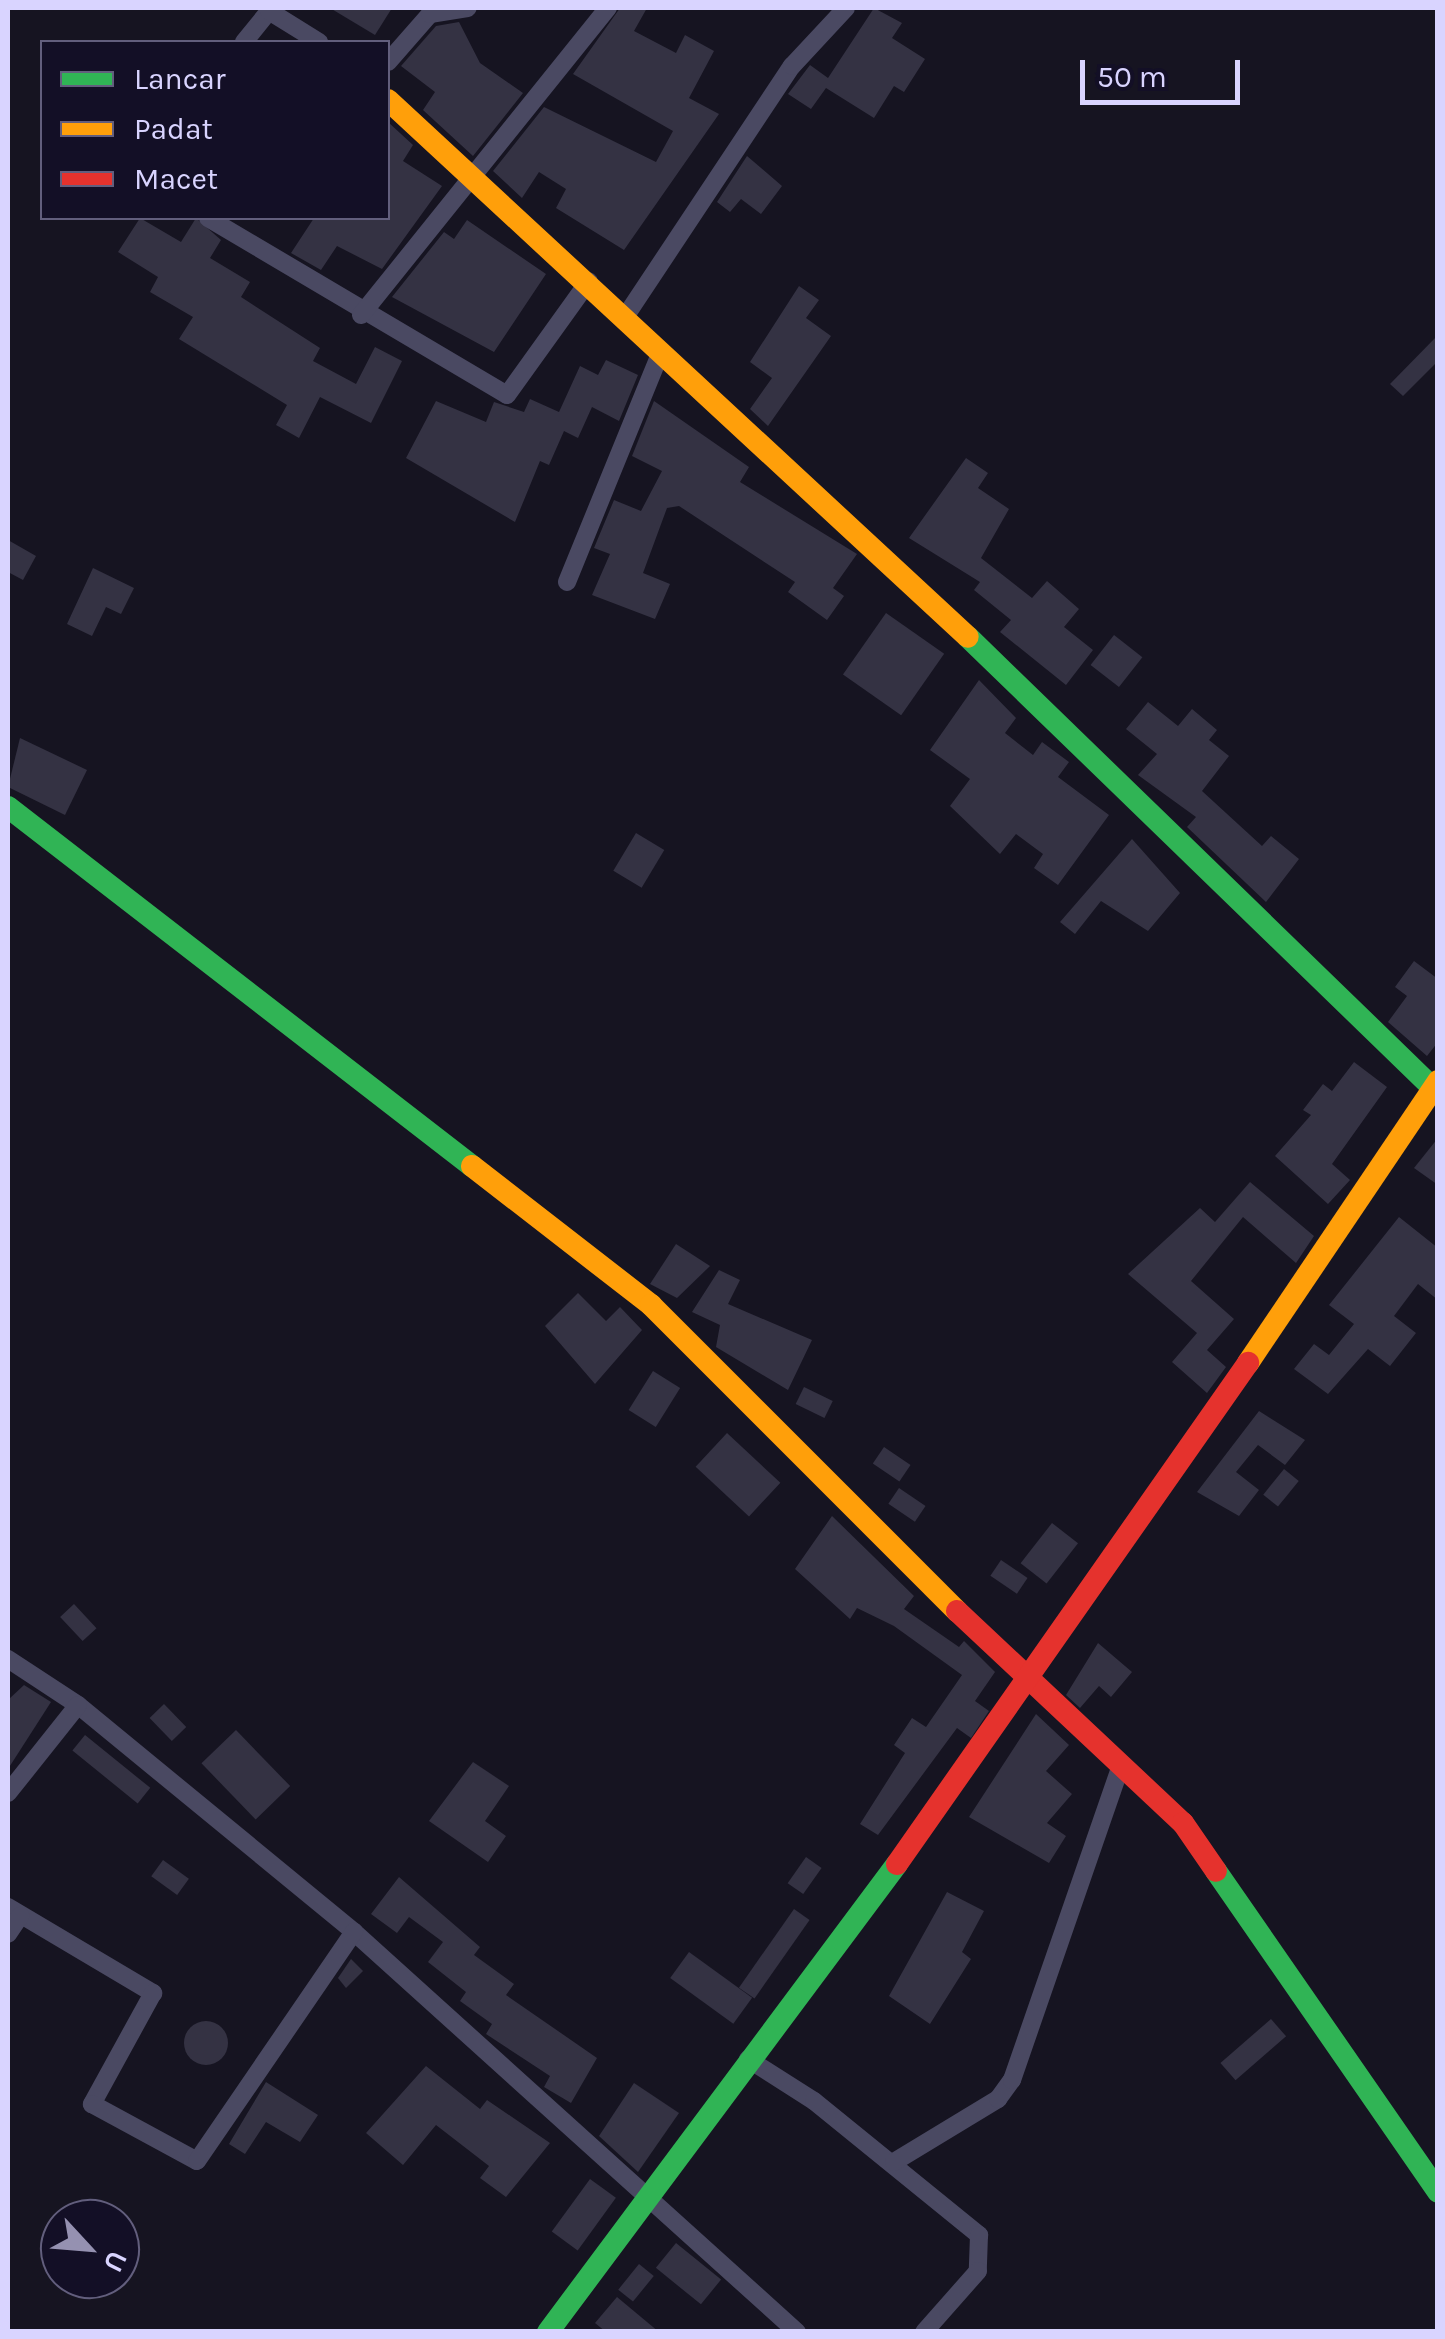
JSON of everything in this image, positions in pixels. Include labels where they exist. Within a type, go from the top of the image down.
[{"type":"street","points":[[390,60],[430,14],[468,8]]},
{"type":"street","points":[[361,315],[477,177],[608,8]]},
{"type":"street","points":[[627,314],[792,66],[846,8]]},
{"type":"street","points":[[246,40],[269,11],[317,40]]},
{"type":"street","points":[[390,102],[627,314],[660,352],[994,658],[1436,1088],[1031,1685],[548,2332]]},
{"type":"street","points":[[211,220],[361,315],[508,395],[589,280]]},
{"type":"street","points":[[567,582],[660,352]]},
{"type":"street","points":[[8,807],[650,1305],[1031,1685],[1122,1764],[1201,1846],[1438,2192]]},
{"type":"street","points":[[8,1659],[78,1704],[354,1932],[797,2332]]},
{"type":"street","points":[[8,1793],[78,1704]]},
{"type":"street","points":[[894,2162],[998,2099],[1012,2080],[1122,1764]]},
{"type":"street","points":[[8,1934],[14,1911],[153,1993],[92,2104],[197,2161],[354,1932]]},
{"type":"street","points":[[748,2060],[894,2162],[984,2246],[978,2271],[924,2332]]},
{"type":"building","points":[[330,8],[392,8],[375,35]]},
{"type":"building","points":[[620,8],[647,8],[634,31],[676,53],[685,35],[714,51],[689,98],[719,114],[624,250],[556,208],[566,189],[539,172],[522,198],[493,171],[544,107],[656,162],[673,131],[573,74]]},
{"type":"building","points":[[874,8],[902,23],[892,38],[925,59],[904,92],[894,86],[874,118],[826,88],[811,109],[788,94],[810,65],[828,78]]},
{"type":"building","points":[[459,22],[480,63],[523,93],[473,156],[423,110],[435,92],[401,66],[436,26]]},
{"type":"building","points":[[390,124],[413,145],[403,161],[442,186],[382,269],[337,246],[321,270],[291,253],[313,220],[390,220]]},
{"type":"building","points":[[747,156],[782,186],[761,214],[741,199],[730,212],[717,202]]},
{"type":"building","points":[[139,220],[181,242],[198,220],[221,240],[210,258],[250,282],[241,297],[320,348],[313,361],[356,384],[375,347],[402,361],[371,423],[320,397],[299,438],[276,425],[287,405],[179,339],[193,317],[150,292],[158,277],[118,252]]},
{"type":"building","points":[[467,220],[546,274],[494,352],[392,297],[444,232],[454,239]]},
{"type":"building","points":[[799,286],[819,300],[806,318],[831,336],[768,426],[750,409],[772,378],[750,362]]},
{"type":"building","points":[[1438,335],[1438,361],[1403,396],[1390,384]]},
{"type":"building","points":[[606,360],[638,375],[619,421],[592,407],[578,438],[564,431],[549,465],[540,461],[515,522],[406,458],[436,401],[486,422],[494,402],[524,412],[530,399],[559,412],[580,366],[598,375]]},
{"type":"building","points":[[654,401],[749,467],[740,482],[857,554],[833,588],[844,596],[827,620],[788,592],[795,582],[679,506],[667,508],[643,573],[670,584],[655,619],[592,595],[610,554],[594,548],[614,500],[641,511],[662,471],[632,456]]},
{"type":"building","points":[[966,458],[988,473],[978,488],[1009,509],[981,558],[1032,598],[1047,581],[1079,609],[1064,627],[1093,650],[1066,685],[1000,632],[1011,620],[974,590],[980,582],[909,538]]},
{"type":"building","points":[[8,540],[36,556],[23,580],[8,572]]},
{"type":"building","points":[[93,568],[134,588],[121,614],[106,607],[92,636],[67,624]]},
{"type":"building","points":[[886,613],[944,654],[901,715],[843,674]]},
{"type":"building","points":[[1114,635],[1142,657],[1119,687],[1091,665]]},
{"type":"building","points":[[979,680],[1016,718],[1005,733],[1033,755],[1042,742],[1069,762],[1058,777],[1109,815],[1058,885],[1034,868],[1043,854],[1016,834],[1000,854],[950,806],[970,779],[930,750]]},
{"type":"building","points":[[1148,702],[1178,726],[1192,709],[1217,730],[1209,740],[1229,756],[1202,791],[1262,846],[1271,836],[1299,859],[1266,902],[1187,827],[1196,817],[1138,775],[1157,754],[1126,729]]},
{"type":"building","points":[[20,738],[87,770],[65,815],[8,787]]},
{"type":"building","points":[[636,833],[664,850],[642,888],[613,871]]},
{"type":"building","points":[[1132,839],[1180,893],[1148,931],[1101,901],[1075,934],[1060,922]]},
{"type":"building","points":[[1414,961],[1438,979],[1438,1042],[1427,1056],[1388,1022],[1407,996],[1395,987]]},
{"type":"building","points":[[1354,1062],[1387,1087],[1332,1164],[1350,1180],[1328,1204],[1275,1156],[1311,1115],[1303,1110],[1323,1084],[1332,1091]]},
{"type":"building","points":[[1438,1138],[1438,1185],[1414,1168]]},
{"type":"building","points":[[1250,1182],[1314,1236],[1296,1263],[1243,1217],[1191,1281],[1234,1319],[1207,1350],[1226,1367],[1207,1393],[1172,1362],[1197,1333],[1128,1274],[1200,1208],[1215,1222]]},
{"type":"building","points":[[1399,1217],[1438,1248],[1438,1300],[1418,1284],[1394,1316],[1416,1333],[1390,1366],[1368,1349],[1328,1394],[1294,1369],[1314,1344],[1329,1355],[1354,1324],[1329,1305]]},
{"type":"building","points":[[676,1244],[710,1266],[677,1298],[650,1284]]},
{"type":"building","points":[[719,1270],[740,1280],[728,1304],[812,1340],[788,1390],[716,1347],[720,1325],[692,1312]]},
{"type":"building","points":[[578,1293],[606,1321],[620,1307],[642,1330],[595,1384],[545,1326]]},
{"type":"building","points":[[653,1371],[680,1388],[656,1427],[629,1410]]},
{"type":"building","points":[[804,1387],[833,1401],[824,1418],[796,1404]]},
{"type":"building","points":[[1259,1411],[1305,1440],[1285,1465],[1258,1445],[1236,1472],[1259,1490],[1239,1516],[1197,1492]]},
{"type":"building","points":[[727,1433],[780,1483],[749,1516],[696,1467]]},
{"type":"building","points":[[884,1447],[911,1465],[899,1481],[873,1464]]},
{"type":"building","points":[[1284,1469],[1299,1481],[1278,1507],[1263,1495]]},
{"type":"building","points":[[899,1488],[926,1506],[915,1522],[888,1504]]},
{"type":"building","points":[[832,1516],[914,1596],[904,1609],[959,1647],[964,1641],[995,1672],[975,1701],[989,1711],[971,1738],[957,1728],[878,1835],[860,1824],[905,1753],[894,1745],[912,1718],[926,1727],[962,1675],[894,1626],[857,1608],[850,1619],[795,1569]]},
{"type":"building","points":[[1052,1523],[1078,1543],[1047,1584],[1021,1563]]},
{"type":"building","points":[[1001,1560],[1028,1578],[1017,1594],[990,1576]]},
{"type":"building","points":[[74,1604],[97,1628],[83,1641],[60,1617]]},
{"type":"building","points":[[1098,1643],[1132,1672],[1111,1697],[1099,1686],[1080,1708],[1066,1695]]},
{"type":"building","points":[[24,1685],[51,1702],[8,1769],[8,1700]]},
{"type":"building","points":[[164,1704],[186,1727],[172,1741],[150,1718]]},
{"type":"building","points":[[1036,1714],[1069,1745],[1046,1771],[1072,1794],[1047,1823],[1066,1836],[1049,1863],[969,1817]]},
{"type":"building","points":[[236,1730],[290,1786],[256,1819],[201,1763]]},
{"type":"building","points":[[85,1735],[150,1788],[138,1803],[72,1751]]},
{"type":"building","points":[[473,1762],[509,1786],[485,1821],[506,1836],[488,1862],[429,1821]]},
{"type":"building","points":[[806,1857],[822,1868],[803,1894],[788,1883]]},
{"type":"building","points":[[163,1860],[189,1879],[177,1895],[151,1876]]},
{"type":"building","points":[[399,1877],[480,1947],[474,1955],[514,1984],[506,1995],[597,2058],[571,2103],[544,2087],[550,2076],[486,2034],[492,2024],[460,2001],[466,1992],[428,1962],[443,1942],[409,1917],[397,1933],[371,1914]]},
{"type":"building","points":[[947,1892],[984,1911],[962,1952],[971,1959],[930,2024],[889,1996]]},
{"type":"building","points":[[794,1909],[810,1920],[755,1999],[739,1988]]},
{"type":"building","points":[[689,1952],[752,1998],[733,2024],[670,1978]]},
{"type":"building","points":[[351,1959],[363,1971],[346,1988],[338,1978]]},
{"type":"building","points":[[1271,2019],[1286,2036],[1236,2080],[1220,2063]]},
{"type":"building","points":[[206,2021],[221,2028],[228,2043],[221,2058],[206,2065],[191,2058],[184,2043],[191,2028]]},
{"type":"building","points":[[426,2066],[480,2109],[487,2100],[550,2143],[506,2197],[480,2178],[489,2166],[436,2125],[403,2165],[366,2133]]},
{"type":"building","points":[[266,2082],[318,2115],[300,2142],[266,2122],[245,2154],[229,2144]]},
{"type":"building","points":[[634,2083],[679,2113],[638,2172],[599,2136]]},
{"type":"building","points":[[590,2179],[616,2198],[578,2250],[552,2232]]},
{"type":"building","points":[[676,2243],[721,2280],[701,2304],[656,2268]]},
{"type":"building","points":[[639,2264],[654,2276],[633,2302],[618,2290]]},
{"type":"building","points":[[617,2297],[659,2332],[606,2332],[595,2323]]},
{"type":"traffic: fast","points":[[968,637],[1438,1093]]},
{"type":"traffic: fast","points":[[8,807],[472,1166]]},
{"type":"traffic: fast","points":[[548,2332],[897,1864]]},
{"type":"traffic: fast","points":[[1216,1871],[1438,2192]]},
{"type":"traffic: slow","points":[[390,102],[968,637]]},
{"type":"traffic: slow","points":[[1248,1363],[1438,1081]]},
{"type":"traffic: slow","points":[[472,1166],[651,1305],[957,1611]]},
{"type":"traffic: jam","points":[[897,1864],[1248,1363]]},
{"type":"traffic: jam","points":[[957,1611],[1183,1823],[1216,1871]]}]
